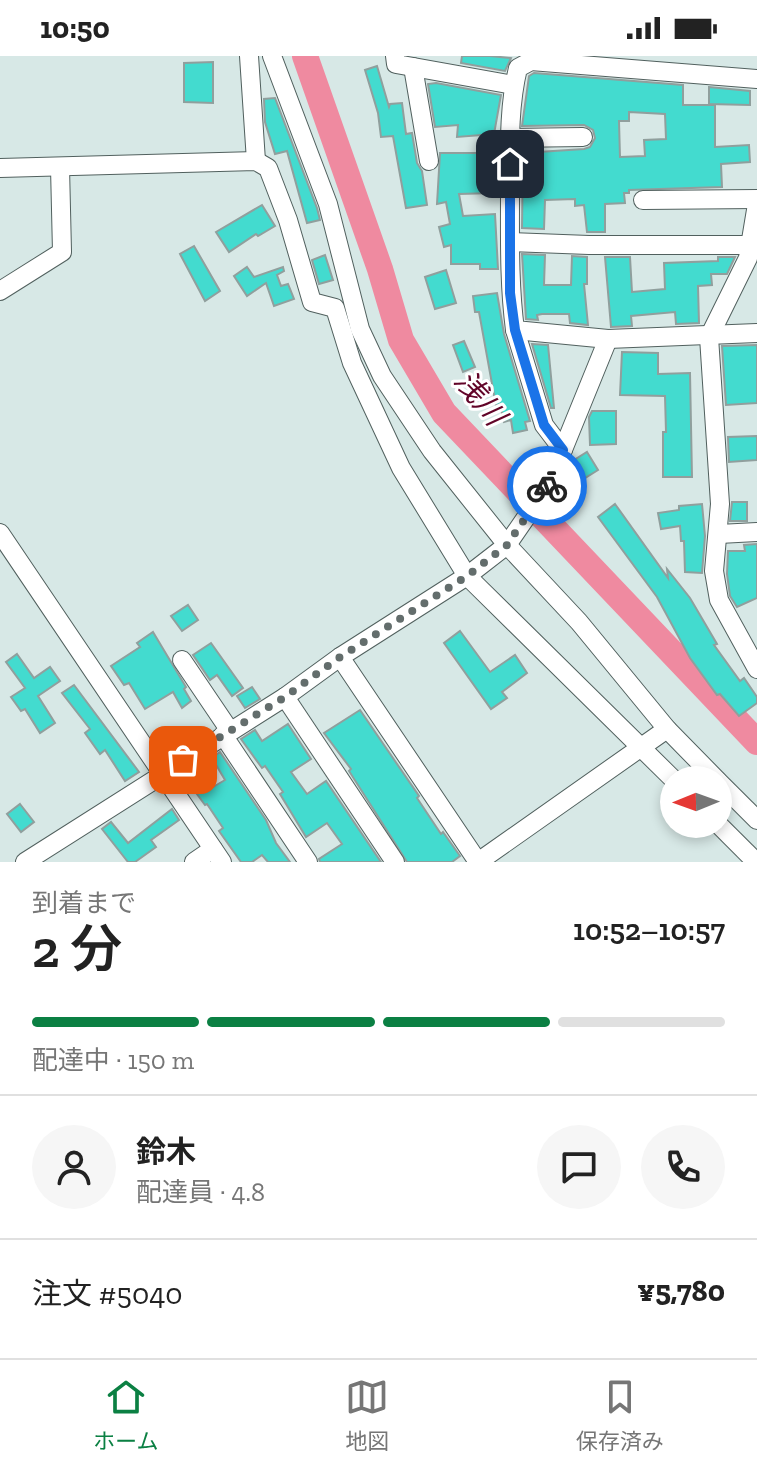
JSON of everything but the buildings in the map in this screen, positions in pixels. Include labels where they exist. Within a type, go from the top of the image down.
[{"type":"street","points":[[249,56],[256,161]]},
{"type":"street","points":[[272,56],[328,204],[360,329],[382,376],[432,451],[507,545],[579,622],[667,729],[704,766]]},
{"type":"street","points":[[395,56],[396,64],[514,85]]},
{"type":"street","points":[[563,450],[544,425],[515,330],[510,293],[510,138],[518,68],[532,58],[757,79]]},
{"type":"street","points":[[413,67],[429,161]]},
{"type":"street","points":[[510,138],[583,137]]},
{"type":"street","points":[[0,168],[256,161],[268,168],[288,220],[312,302],[335,308],[352,363],[401,468],[467,576],[660,766]]},
{"type":"street","points":[[0,291],[62,252],[60,167]]},
{"type":"street","points":[[643,200],[757,202],[748,258],[709,337],[718,451],[719,534],[714,571],[719,600],[757,669]]},
{"type":"street","points":[[510,242],[751,245]]},
{"type":"street","points":[[515,330],[608,339],[757,333]]},
{"type":"street","points":[[25,862],[285,697],[340,657],[467,576],[507,545],[549,484],[608,339]]},
{"type":"street","points":[[352,363],[371,353]]},
{"type":"street","points":[[719,534],[757,532]]},
{"type":"street","points":[[0,533],[218,856],[194,862]]},
{"type":"street","points":[[340,657],[478,862],[667,729]]},
{"type":"street","points":[[182,660],[308,862]]},
{"type":"street","points":[[285,697],[395,862]]},
{"type":"street","points":[[732,794],[757,820]]},
{"type":"street","points":[[732,838],[756,862]]},
{"type":"waterway","name":"浅川","points":[[305,56],[380,269],[401,340],[444,413],[757,742]]},
{"type":"way so far","points":[[183,760],[285,697],[340,657],[467,576],[507,545],[547,486]]},
{"type":"route","points":[[510,164],[510,293],[515,330],[544,425],[563,450],[547,486]]}]
